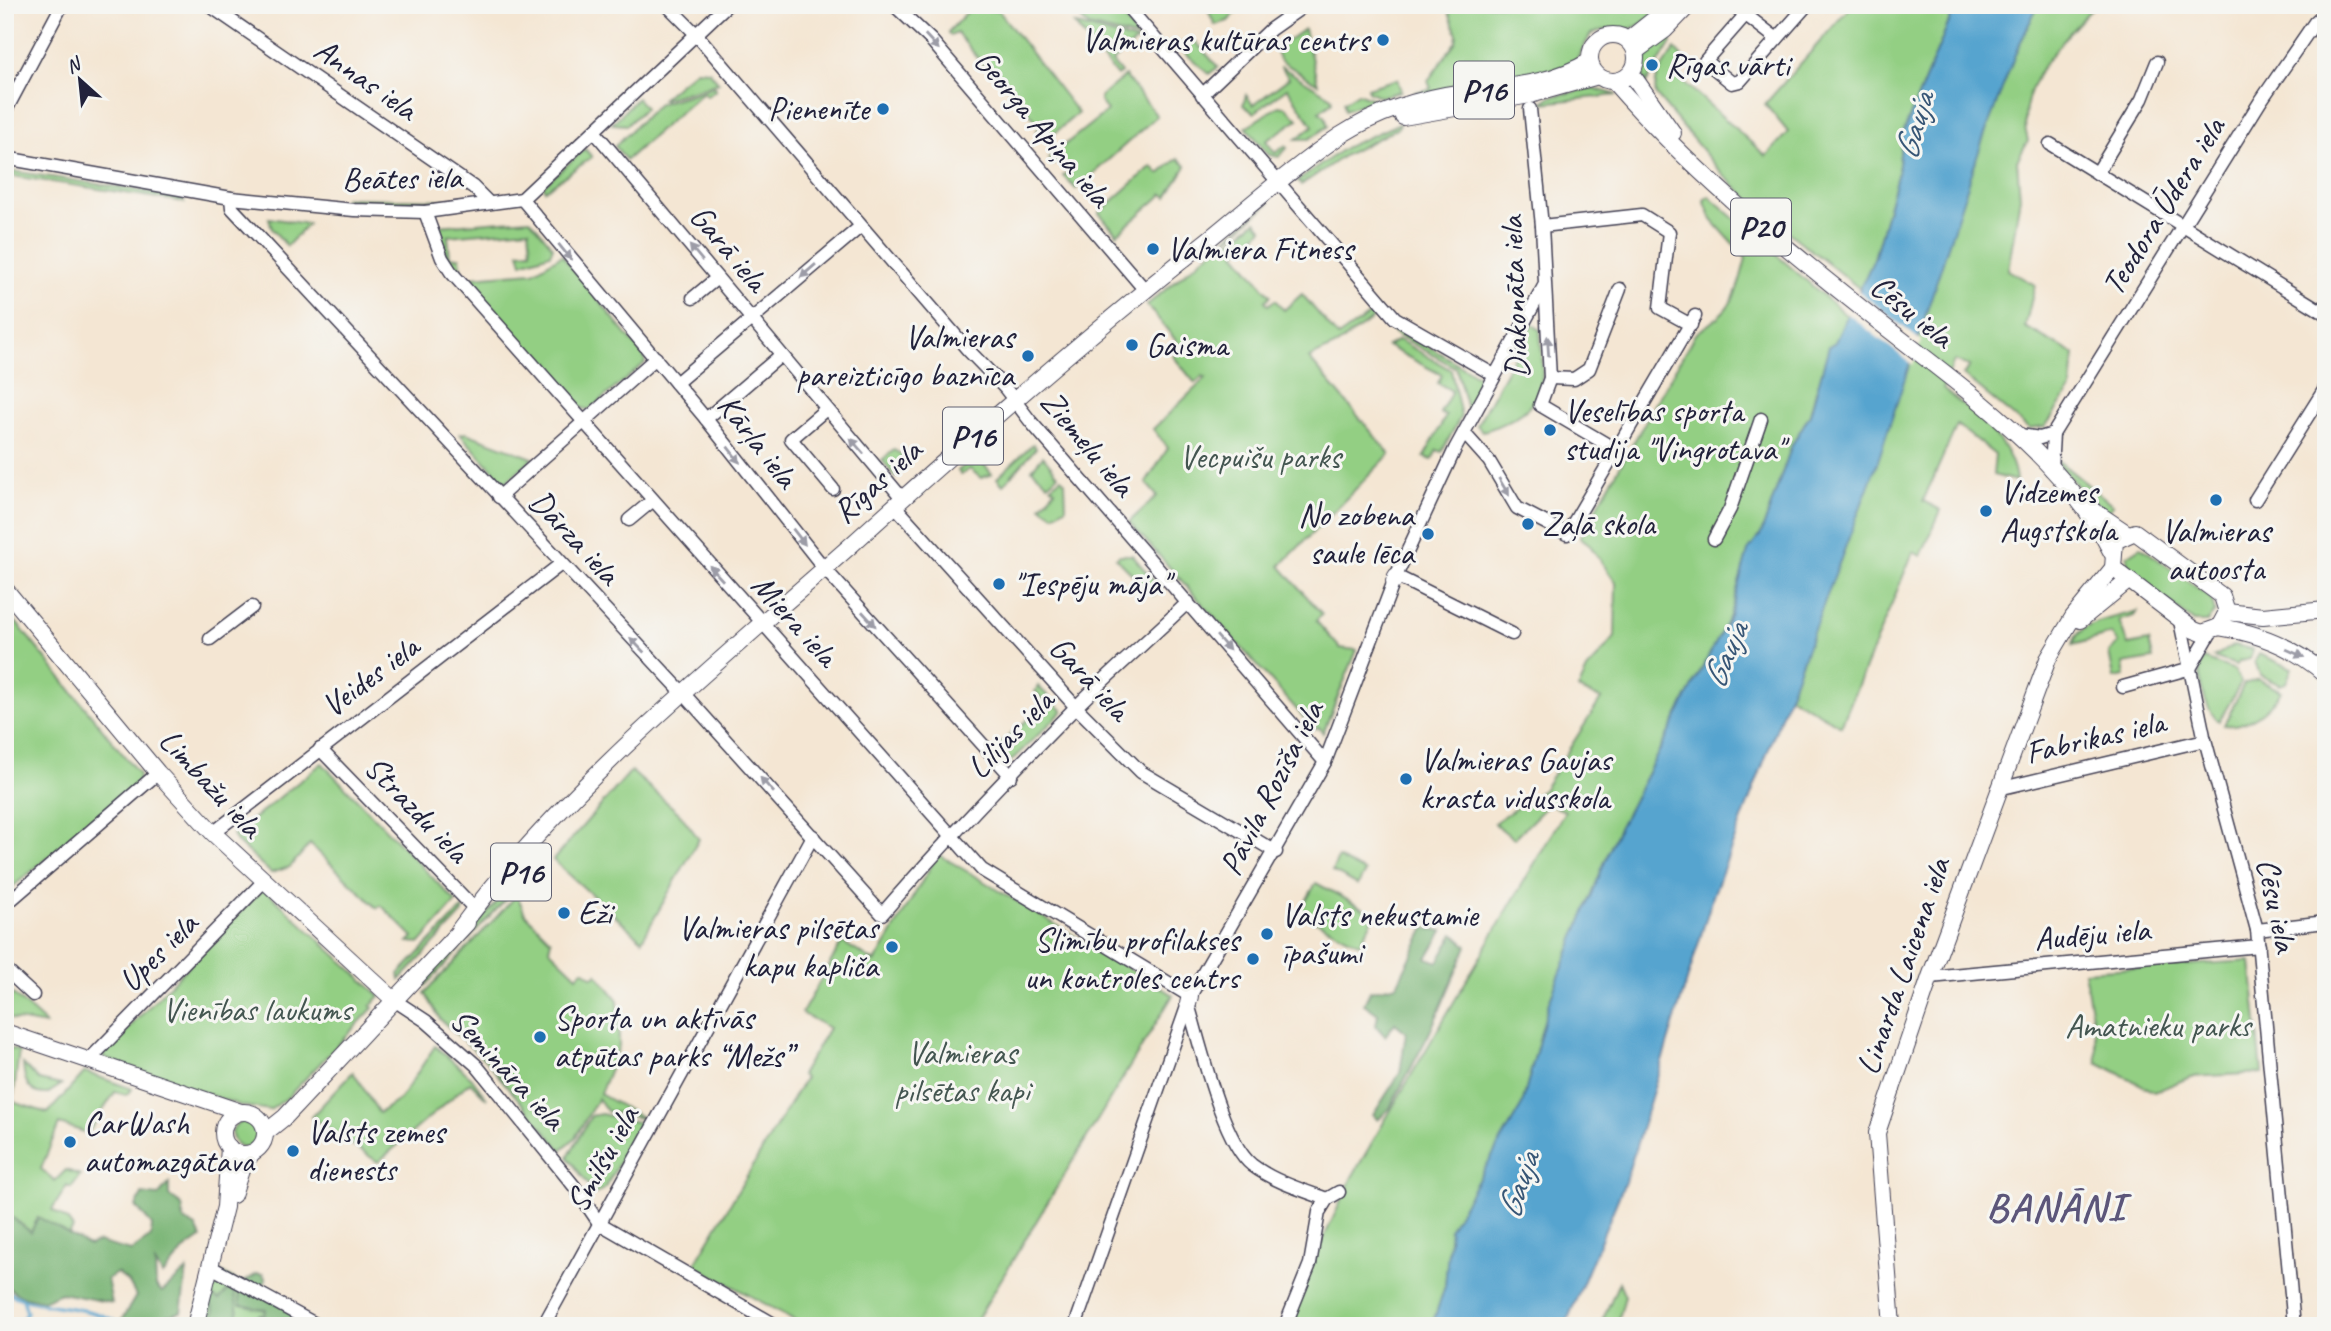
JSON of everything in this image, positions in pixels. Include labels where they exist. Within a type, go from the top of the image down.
[{"type":"main road","points":[[1632,73],[1632,46],[1672,5]]},
{"type":"main road","name":"Rīgas iela","points":[[265,1133],[285,1117],[459,930],[586,786],[653,723],[1014,400],[1145,290],[1278,184],[1341,135],[1375,115],[1430,97],[1542,82],[1562,76],[1590,61],[1593,47],[1604,37],[1619,36],[1632,46],[1665,30],[1689,5]]},
{"type":"main road","points":[[1590,61],[1606,79]]},
{"type":"main road","name":"Rīgas iela","points":[[1278,184],[1375,125],[1422,111],[1530,102],[1632,73]]},
{"type":"main road","name":"Cēsu iela","points":[[1632,73],[1699,168]]},
{"type":"main road","name":"Cēsu iela","points":[[1606,79],[1756,223],[2010,430],[2083,504],[2128,534],[2142,534],[2222,596],[2227,612]]},
{"type":"main road","name":"Cēsu iela","points":[[2083,504],[2112,561],[2128,582],[2187,626]]},
{"type":"main road","points":[[2112,561],[2115,541],[2128,534]]},
{"type":"main road","name":"Linarda Laicena iela","points":[[1892,1326],[1877,1133],[1930,977],[2041,676],[2058,640],[2112,561]]},
{"type":"main road","name":"Linarda Laicena iela","points":[[2058,640],[2093,608],[2128,582]]},
{"type":"main road","name":"Limbažu iela","points":[[5,589],[158,773],[214,833],[394,1000]]},
{"type":"main road","points":[[2215,629],[2227,612],[2263,616],[2326,610]]},
{"type":"main road","points":[[2187,626],[2248,632],[2306,657],[2326,675]]},
{"type":"main road","name":"Rīgas iela","points":[[459,930],[493,902],[626,760],[653,723]]},
{"type":"main road","points":[[5,1032],[248,1114],[264,1125],[265,1133]]},
{"type":"main road","points":[[168,1087],[209,1111],[224,1130],[229,1147],[225,1208],[195,1326]]},
{"type":"main road","name":"Rīgas iela","points":[[248,1114],[267,1115],[302,1097]]},
{"type":"main road","name":"P16","points":[[224,1130],[229,1119],[248,1114]]},
{"type":"main road","name":"P16","points":[[252,1153],[264,1141],[265,1133]]},
{"type":"main road","points":[[229,1147],[236,1152],[252,1153]]},
{"type":"main road","points":[[225,1208],[233,1195],[242,1167],[252,1153]]},
{"type":"street","points":[[5,112],[62,5]]},
{"type":"street","name":"Annas iela","points":[[209,5],[472,187],[489,203]]},
{"type":"street","name":"Ziemeļu iela","points":[[667,5],[696,34],[1325,762]]},
{"type":"street","points":[[522,199],[727,5]]},
{"type":"street","name":"Georga Apiņa iela","points":[[894,5],[935,44],[1145,290]]},
{"type":"street","points":[[1126,5],[1395,318],[1494,375]]},
{"type":"street","points":[[1202,95],[1270,29],[1305,5]]},
{"type":"street","points":[[1733,5],[1749,10],[1777,39]]},
{"type":"street","points":[[1749,10],[1704,61],[1732,83],[1740,81],[1807,5]]},
{"type":"street","name":"Teodora Ūdera iela","points":[[2051,470],[2049,456],[2053,433],[2260,102],[2315,22],[2326,12]]},
{"type":"street","points":[[2097,173],[2142,99],[2157,62]]},
{"type":"street","name":"Diakonāta iela","points":[[1530,102],[1542,226],[1550,379],[1540,405],[1618,451]]},
{"type":"street","name":"Garā iela","points":[[594,131],[781,355],[898,502],[1076,707],[1141,772],[1276,852]]},
{"type":"street","points":[[2050,144],[2326,314]]},
{"type":"street","name":"Beātes iela","points":[[5,158],[231,198],[354,210],[425,212],[522,199]]},
{"type":"street","name":"Dārza iela","points":[[231,198],[232,208],[684,694],[881,914]]},
{"type":"street","name":"Kārļa iela","points":[[522,199],[706,419],[824,568],[1011,776]]},
{"type":"street","name":"Miera iela","points":[[425,212],[442,258],[451,272],[982,870],[1189,1000]]},
{"type":"street","points":[[1464,433],[1517,508],[1567,534],[1693,320],[1660,308],[1669,232],[1642,215],[1542,226]]},
{"type":"street","points":[[676,383],[860,227]]},
{"type":"street","points":[[693,298],[717,278]]},
{"type":"street","name":"Pāvila Rozīša iela","points":[[1075,1326],[1189,1000],[1276,852],[1325,762],[1395,578],[1446,468],[1544,286]]},
{"type":"street","points":[[1550,379],[1574,379],[1589,369],[1620,289]]},
{"type":"street","points":[[706,419],[781,355]]},
{"type":"street","points":[[499,497],[656,358]]},
{"type":"street","points":[[2255,500],[2326,387]]},
{"type":"street","points":[[825,410],[791,439],[833,489]]},
{"type":"street","points":[[1714,539],[1730,509],[1762,419]]},
{"type":"street","points":[[2010,430],[2027,438],[2053,433]]},
{"type":"street","points":[[1446,468],[1474,444]]},
{"type":"street","points":[[629,520],[652,501]]},
{"type":"street","name":"Veides iela","points":[[214,833],[320,748],[561,564]]},
{"type":"street","points":[[1395,578],[1512,634]]},
{"type":"street","name":"Lilijas iela","points":[[881,914],[949,835],[1011,776],[1076,707],[1188,603]]},
{"type":"street","points":[[211,639],[252,607]]},
{"type":"street","name":"Cēsu iela","points":[[2187,626],[2186,670],[2257,930],[2294,1326]]},
{"type":"street","points":[[2123,687],[2186,670],[2215,629]]},
{"type":"street","name":"Fabrikas iela","points":[[1998,789],[2205,740]]},
{"type":"street","name":"Strazdu iela","points":[[320,748],[475,909]]},
{"type":"street","points":[[5,905],[158,773]]},
{"type":"street","name":"Smilšu iela","points":[[543,1326],[813,836]]},
{"type":"street","name":"Upes iela","points":[[89,1060],[264,881]]},
{"type":"street","points":[[2257,930],[2326,922]]},
{"type":"street","name":"Audēju iela","points":[[1930,977],[2259,946]]},
{"type":"street","points":[[5,969],[33,995]]},
{"type":"street","name":"Semināra iela","points":[[394,1000],[426,1021],[476,1065],[574,1186],[599,1223],[777,1326]]},
{"type":"street","points":[[1189,1000],[1214,1095],[1228,1127],[1250,1163],[1327,1199]]},
{"type":"street","points":[[1285,1326],[1310,1264],[1319,1212],[1327,1199],[1339,1192]]},
{"type":"street","points":[[209,1266],[319,1326]]},
{"type":"green space","points":[[1065,5],[1113,5],[1139,38],[1089,26]]},
{"type":"green space","points":[[1226,5],[1242,6],[1228,21],[1215,25],[1208,10],[1216,7],[1221,10]]},
{"type":"green space","points":[[1446,5],[1652,5],[1657,12],[1635,27],[1591,34],[1573,66],[1416,96],[1415,92],[1431,89],[1428,81],[1456,41],[1457,34]]},
{"type":"green space","points":[[1852,5],[1956,5],[1902,136],[1898,172],[1874,259],[1860,289],[1773,220],[1723,175],[1656,95],[1655,88],[1660,70],[1675,49],[1687,62],[1676,75],[1766,156],[1788,132],[1765,104]]},
{"type":"green space","points":[[2038,5],[2095,5],[2043,67],[2027,102],[2025,121],[2028,141],[2017,161],[2020,197],[2008,270],[2035,285],[2025,327],[2074,354],[2071,389],[2045,427],[2029,429],[1963,375],[1970,366],[1954,361],[1943,389],[1978,418],[1999,441],[2013,467],[2016,481],[1993,475],[1995,455],[1957,425],[1923,501],[1941,510],[1921,556],[1913,552],[1841,726],[1789,696],[1890,418],[1988,122]]},
{"type":"green space","points":[[969,10],[998,10],[1078,113],[1050,137],[1041,136],[1036,131],[1041,127],[996,73],[992,75],[957,33],[951,36],[948,32]]},
{"type":"green space","points":[[1074,24],[1137,41],[1112,62],[1121,73],[1117,76]]},
{"type":"green space","points":[[1304,29],[1318,84],[1281,61],[1276,53],[1278,48]]},
{"type":"green space","points":[[1670,31],[1671,43],[1645,85],[1643,68],[1648,54]]},
{"type":"green space","points":[[1196,42],[1218,67],[1209,74],[1175,44]]},
{"type":"green space","points":[[1280,66],[1331,97],[1332,102],[1319,112],[1325,116],[1328,126],[1309,139],[1296,139],[1313,126],[1287,88],[1254,113],[1243,105],[1246,95],[1253,105],[1289,78]]},
{"type":"green space","points":[[696,70],[709,71],[719,83],[660,100]]},
{"type":"green space","points":[[1125,76],[1157,116],[1076,189],[1063,176],[1068,173],[1058,160],[1054,164],[1048,158],[1107,111],[1100,101],[1101,96]]},
{"type":"green space","points":[[1397,79],[1401,91],[1380,97],[1368,91],[1367,88]]},
{"type":"green space","points":[[714,87],[716,90],[707,96],[703,92],[626,160],[615,146],[658,104]]},
{"type":"green space","points":[[1593,88],[1617,95],[1541,103],[1550,97]]},
{"type":"green space","points":[[1358,93],[1375,100],[1345,110],[1344,102]]},
{"type":"green space","points":[[637,98],[645,108],[627,125],[612,124]]},
{"type":"green space","points":[[1279,106],[1286,107],[1298,119],[1266,141],[1275,153],[1285,146],[1287,148],[1279,157],[1269,155],[1246,127]]},
{"type":"green space","points":[[1400,123],[1398,128],[1345,155],[1301,185],[1298,181],[1346,147]]},
{"type":"green space","points":[[585,149],[592,157],[545,190],[543,186]]},
{"type":"green space","points":[[1178,158],[1186,166],[1167,197],[1163,194],[1117,234],[1099,213],[1152,166],[1159,174]]},
{"type":"green space","points":[[5,170],[182,197],[184,202],[5,175]]},
{"type":"green space","points":[[1709,196],[1847,316],[1816,390],[1810,414],[1792,445],[1761,534],[1748,552],[1730,615],[1616,834],[1549,1002],[1522,1105],[1451,1228],[1445,1286],[1432,1326],[1283,1326],[1352,1177],[1565,811],[1549,804],[1514,839],[1494,823],[1543,790],[1601,699],[1578,689],[1587,670],[1615,637],[1616,583],[1589,544],[1580,537],[1695,334],[1725,310],[1739,284],[1746,258],[1712,220],[1704,200]]},
{"type":"green space","points":[[345,198],[448,200],[394,203],[343,201]]},
{"type":"green space","name":"Vecpuišu parks","points":[[1270,202],[1221,245],[1224,247],[1256,221],[1263,229],[1235,253],[1271,296],[1265,301],[1268,305],[1275,300],[1284,310],[1302,294],[1338,337],[1372,313],[1375,317],[1337,345],[1309,358],[1390,454],[1280,566],[1322,614],[1316,621],[1340,648],[1357,650],[1323,733],[1320,728],[1314,729],[1129,522],[1157,496],[1146,483],[1168,448],[1153,429],[1206,378],[1203,376],[1195,383],[1173,356],[1182,348],[1147,305]]},
{"type":"green space","points":[[269,218],[308,224],[287,246],[272,229]]},
{"type":"green space","points":[[530,219],[553,247],[550,254],[522,263],[519,252],[531,251],[529,229],[448,236],[450,258],[460,257],[461,268],[447,261],[438,226]]},
{"type":"green space","points":[[562,255],[644,356],[645,363],[589,410],[578,407],[471,284],[472,277],[533,272]]},
{"type":"green space","points":[[1388,322],[1481,378],[1479,383],[1484,386],[1469,417],[1456,368],[1394,333],[1386,325]]},
{"type":"green space","points":[[1532,324],[1540,330],[1543,372],[1538,394],[1522,413],[1482,431],[1477,425]]},
{"type":"green space","points":[[1399,340],[1451,370],[1461,416],[1442,452],[1437,450],[1432,460],[1424,457],[1446,416],[1440,413],[1452,391],[1438,383],[1442,375],[1387,346]]},
{"type":"green space","points":[[466,433],[533,458],[505,483],[460,434]]},
{"type":"green space","points":[[1033,444],[1036,448],[1003,485],[997,478]]},
{"type":"green space","points":[[894,450],[904,456],[902,459],[907,465],[895,477],[882,460]]},
{"type":"green space","points":[[976,455],[992,474],[981,478],[970,469],[961,475],[958,471]]},
{"type":"green space","points":[[1043,456],[1058,475],[1048,484],[1032,469]]},
{"type":"green space","points":[[2056,459],[2113,505],[2106,514],[2058,466]]},
{"type":"green space","points":[[1061,478],[1065,482],[1066,507],[1054,515],[1041,506],[1055,490],[1051,486]]},
{"type":"green space","points":[[2141,547],[2211,598],[2215,612],[2207,622],[2194,622],[2128,570],[2127,556]]},
{"type":"green space","points":[[1120,555],[1132,555],[1161,589],[1153,595],[1116,558]]},
{"type":"green space","points":[[2137,611],[2134,616],[2119,621],[2128,645],[2149,641],[2153,659],[2123,664],[2125,676],[2114,678],[2109,653],[2118,643],[2111,634],[2073,645],[2076,637],[2090,626]]},
{"type":"green space","points":[[16,622],[139,774],[138,785],[5,893],[5,632]]},
{"type":"green space","points":[[2235,645],[2252,649],[2250,659],[2240,661],[2236,665],[2213,657]]},
{"type":"green space","points":[[2259,654],[2292,668],[2286,683],[2280,685],[2260,675],[2255,661]]},
{"type":"green space","points":[[2204,659],[2235,670],[2241,683],[2219,721],[2214,717],[2202,692],[2200,673]]},
{"type":"green space","points":[[2258,679],[2281,691],[2270,705],[2249,721],[2224,725],[2244,684]]},
{"type":"green space","points":[[1038,686],[1063,711],[1010,762],[1000,753],[999,745],[1046,703],[1035,691]]},
{"type":"green space","points":[[322,763],[456,902],[420,943],[408,942],[413,937],[381,905],[377,908],[310,844],[290,867],[271,873],[237,842],[233,835]]},
{"type":"green space","points":[[631,771],[680,814],[699,839],[642,940],[553,860]]},
{"type":"green space","name":"Valmieras pilsētas kapi","points":[[938,854],[1173,995],[973,1326],[805,1326],[694,1265],[805,1078],[801,1075],[829,1028],[802,1013],[842,942],[875,962]]},
{"type":"green space","points":[[1338,858],[1365,872],[1358,885],[1332,871]]},
{"type":"green space","points":[[527,870],[531,872],[522,882],[425,986],[419,986]]},
{"type":"green space","points":[[1316,883],[1375,915],[1360,944],[1299,913]]},
{"type":"green space","name":"Vienības laukums","points":[[263,888],[380,996],[371,1006],[373,1008],[287,1098],[270,1110],[242,1106],[101,1057]]},
{"type":"green space","name":"Sporta un aktīvās atpūtas parks “Mežs”","points":[[517,895],[525,914],[551,940],[549,949],[577,976],[583,970],[593,977],[597,974],[618,1000],[619,1046],[600,1094],[645,1119],[607,1111],[598,1098],[575,1138],[561,1150],[486,1061],[440,1019],[425,993]]},
{"type":"green space","points":[[464,907],[463,913],[400,980],[399,974]]},
{"type":"green space","points":[[1425,928],[1443,931],[1427,958],[1438,962],[1454,934],[1467,946],[1430,1032],[1390,1108],[1378,1120],[1373,1115],[1400,1073],[1406,1032],[1395,1023],[1385,1036],[1376,1026],[1378,1014],[1364,1004],[1370,991],[1397,985]]},
{"type":"green space","name":"Amatnieku parks","points":[[2251,961],[2262,1073],[2190,1077],[2155,1092],[2097,1062],[2095,1033],[2084,971]]},
{"type":"green space","points":[[13,994],[46,1025],[5,1018],[5,1000]]},
{"type":"green space","points":[[435,1046],[472,1078],[487,1099],[470,1082],[378,1162],[311,1117],[353,1072],[379,1113],[400,1099]]},
{"type":"green space","points":[[5,1047],[19,1051],[13,1102],[48,1113],[85,1072],[132,1089],[126,1095],[115,1092],[88,1133],[59,1124],[41,1169],[55,1181],[66,1170],[80,1175],[71,1188],[67,1186],[52,1210],[67,1220],[73,1228],[68,1236],[37,1220],[31,1232],[5,1212]]},
{"type":"green space","points":[[23,1064],[39,1080],[61,1085],[47,1094],[35,1092],[26,1081]]},
{"type":"green space","points":[[601,1114],[641,1123],[605,1188],[595,1194],[568,1157],[591,1116]]},
{"type":"green space","points":[[245,1121],[254,1125],[258,1134],[254,1143],[245,1147],[236,1143],[232,1134],[236,1125]]},
{"type":"green space","points":[[169,1183],[169,1196],[182,1205],[184,1220],[196,1227],[201,1238],[183,1251],[163,1275],[155,1263],[156,1286],[162,1292],[187,1270],[181,1312],[154,1319],[152,1326],[118,1326],[136,1296],[129,1283],[117,1273],[107,1279],[112,1303],[61,1293],[43,1301],[21,1296],[5,1286],[5,1212],[31,1232],[38,1217],[89,1246],[98,1242],[131,1251],[151,1237],[152,1225],[136,1207],[142,1194],[158,1196]]},
{"type":"green space","points":[[209,1266],[319,1326],[195,1326]]},
{"type":"green space","points":[[257,1274],[263,1274],[266,1280],[262,1287],[264,1291],[272,1293],[275,1298],[287,1298],[295,1316],[282,1326],[254,1326],[253,1320],[260,1314],[264,1316],[266,1310],[240,1305],[239,1285]]},
{"type":"green space","points":[[1619,1282],[1625,1296],[1617,1326],[1600,1326]]},
{"type":"green space","points":[[229,1289],[235,1293],[238,1314],[235,1320],[230,1320],[229,1326],[212,1326],[214,1310],[209,1301],[213,1296],[219,1300]]},
{"type":"water","name":"Gauja","points":[[1956,5],[2038,5],[2016,52],[1982,142],[1878,461],[1713,896],[1625,1182],[1565,1326],[1432,1326],[1445,1286],[1450,1228],[1522,1105],[1549,1002],[1616,834],[1730,615],[1748,551],[1761,534],[1792,445],[1810,414],[1829,346],[1835,342],[1874,259],[1898,172],[1902,136]]},
{"type":"pier","points":[[1856,289],[1921,341],[1913,365],[1845,312]]},
{"type":"waterway","points":[[5,1291],[33,1302],[95,1313],[122,1326]]},
{"type":"waterway","points":[[18,1326],[27,1312],[23,1299]]},
{"type":"waterway","points":[[125,1326],[128,1321],[134,1326]]},
{"type":"place","name":"Valmieras kultūras centrs","points":[[1383,40]]},
{"type":"place","name":"Rīgas vārti","points":[[1652,65]]},
{"type":"place","name":"Pienenīte","points":[[883,109]]},
{"type":"place","name":"Valmiera Fitness","points":[[1153,249]]},
{"type":"place","name":"Gaisma","points":[[1132,345]]},
{"type":"place","name":"Valmieras pareizticīgo baznīca","points":[[1028,356]]},
{"type":"place","name":"Veselības sporta studija \"Vingrotava\"","points":[[1550,430]]},
{"type":"place","name":"Valmieras autoosta","points":[[2216,500]]},
{"type":"place","name":"Vidzemes Augstskola","points":[[1986,511]]},
{"type":"place","name":"Zaļā skola","points":[[1528,524]]},
{"type":"place","name":"No zobena saule lēca","points":[[1428,534]]},
{"type":"place","name":"\"Iespēju māja\"","points":[[999,584]]},
{"type":"place","name":"Valmieras Gaujas krasta vidusskola","points":[[1406,779]]},
{"type":"place","name":"Eži","points":[[564,913]]},
{"type":"place","name":"Valsts nekustamie īpašumi","points":[[1267,934]]},
{"type":"place","name":"Valmieras pilsētas kapu kapliča","points":[[892,947]]},
{"type":"place","name":"Slimību profilakses un kontroles centrs","points":[[1253,959]]},
{"type":"place","name":"Sporta un aktīvās atpūtas parks “Mežs”","points":[[540,1037]]},
{"type":"place","name":"CarWash automazgātava","points":[[70,1142]]},
{"type":"place","name":"Valsts zemes dienests","points":[[293,1151]]},
{"type":"district","name":"BANĀNI","points":[[2056,1207]]}]
